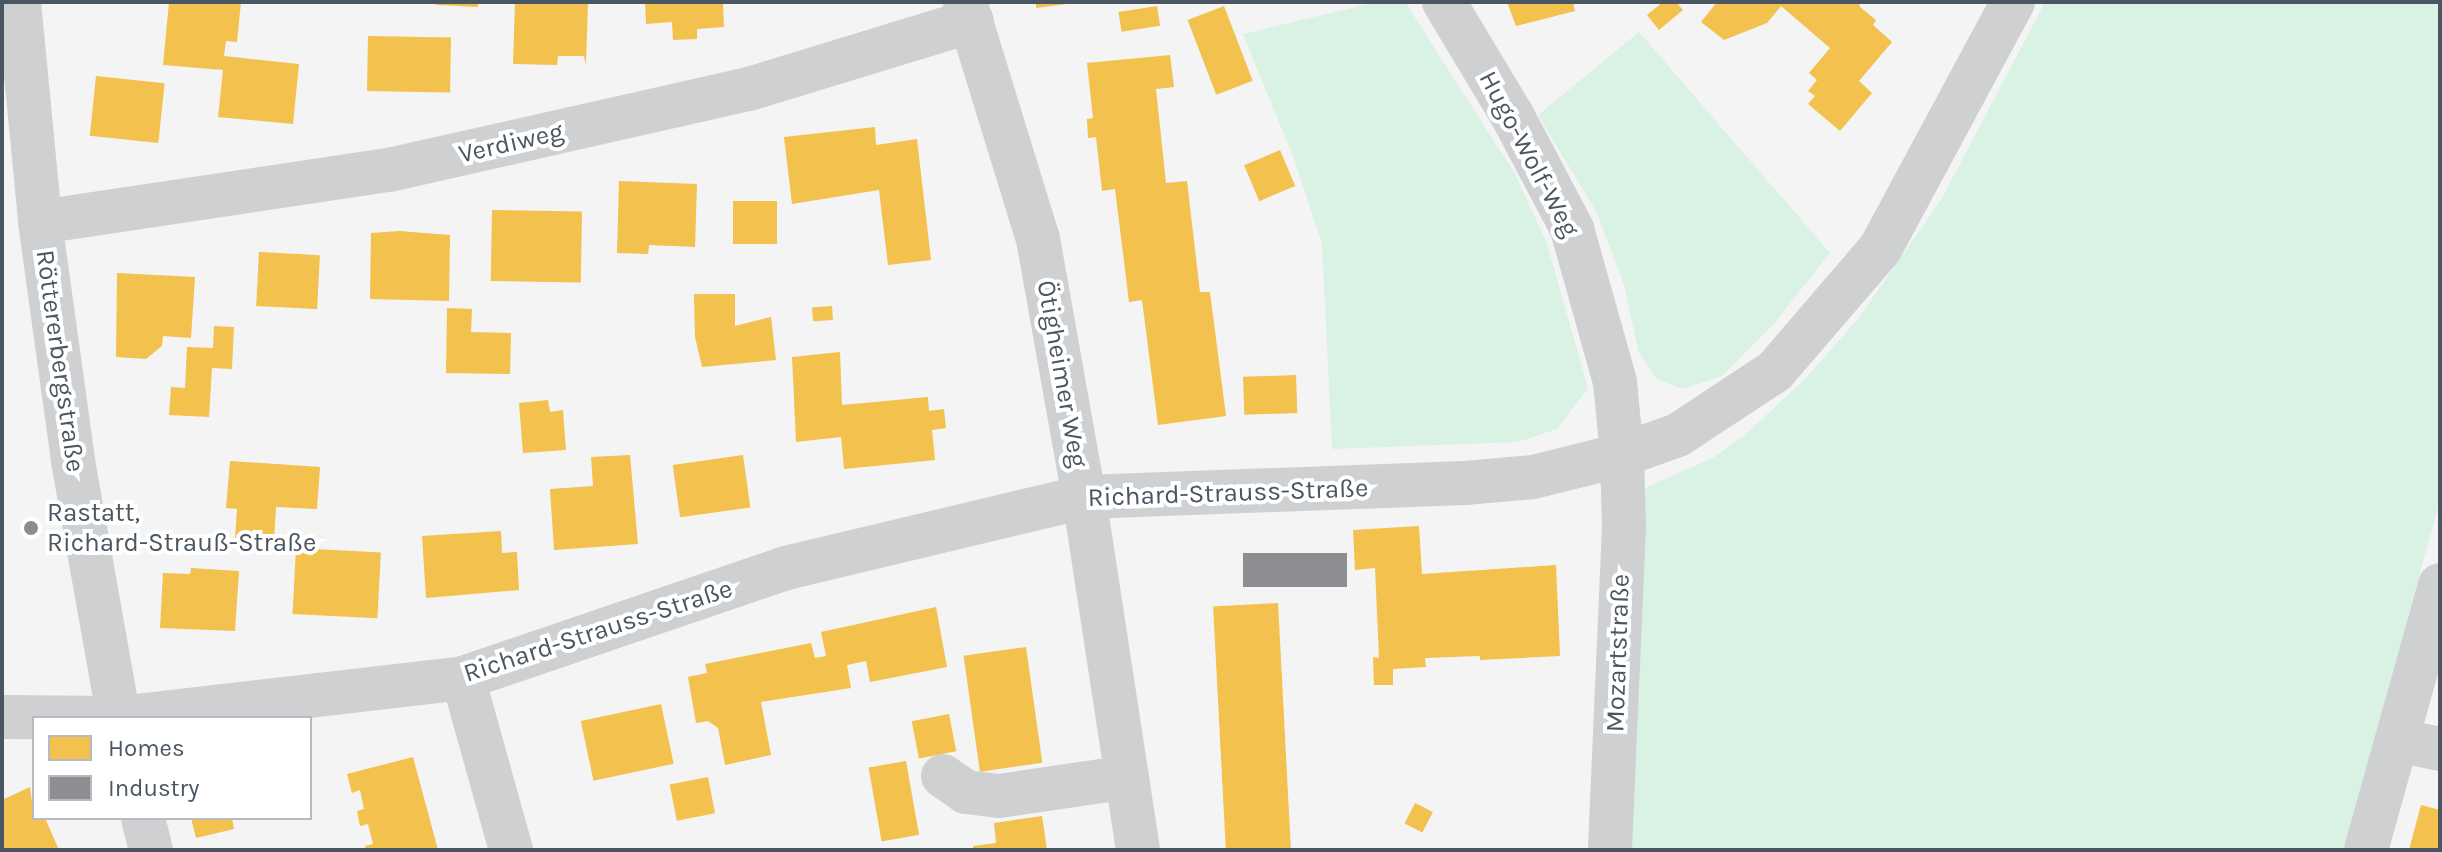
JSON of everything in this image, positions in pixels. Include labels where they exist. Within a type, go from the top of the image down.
[{"type":"street","name":"Röttererbergstraße","points":[[19,2],[40,222],[73,461],[119,716]]},
{"type":"street","name":"Hugo-Wolf-Weg","points":[[1444,2],[1512,115],[1572,229],[1615,382],[1622,455]]},
{"type":"street","name":"Richard-Strauss-Straße","points":[[136,716],[463,678],[786,568],[1084,497],[1465,483],[1533,477],[1622,455],[1678,435],[1775,371],[1880,249],[2005,5]]},
{"type":"street","name":"Verdiweg","points":[[40,222],[389,170],[749,89],[969,12]]},
{"type":"street","name":"Ötigheimer Weg","points":[[969,12],[1038,239],[1084,497],[1138,850]]},
{"type":"street","name":"Mozartstraße","points":[[1610,850],[1624,527],[1622,455]]},
{"type":"street","points":[[2366,850],[2440,585]]},
{"type":"street","points":[[463,678],[511,850]]},
{"type":"street","name":"Richard-Strauss-Straße","points":[[2,717],[32,717]]},
{"type":"street","points":[[2397,740],[2440,749]]},
{"type":"street","points":[[943,776],[966,792],[999,796],[1127,777]]},
{"type":"street","points":[[144,820],[151,850]]},
{"type":"green space","points":[[1377,2],[1405,2],[1515,174],[1546,241],[1588,388],[1557,429],[1518,442],[1332,449],[1322,244],[1294,159],[1243,34]]},
{"type":"green space","points":[[2045,2],[2440,2],[2440,500],[2344,850],[1629,850],[1639,501],[1647,487],[1713,458],[1745,435],[1804,380],[1857,320],[1941,200]]},
{"type":"green space","points":[[1639,32],[1830,253],[1771,327],[1722,376],[1683,389],[1658,380],[1639,353],[1624,285],[1597,213],[1538,115]]},
{"type":"building: Homes","points":[[169,2],[241,2],[237,42],[226,41],[224,56],[299,64],[293,124],[218,117],[223,70],[163,65]]},
{"type":"building: Homes","points":[[436,2],[478,2],[478,7],[436,5]]},
{"type":"building: Homes","points":[[515,2],[588,2],[586,65],[584,56],[558,56],[557,65],[513,64]]},
{"type":"building: Homes","points":[[645,2],[723,2],[724,27],[697,29],[697,39],[673,40],[672,22],[646,24]]},
{"type":"building: Homes","points":[[1036,2],[1067,2],[1067,4],[1036,8]]},
{"type":"building: Homes","points":[[1507,2],[1573,2],[1575,11],[1516,26]]},
{"type":"building: Homes","points":[[1663,2],[1676,2],[1683,10],[1659,30],[1647,15]]},
{"type":"building: Homes","points":[[1717,2],[1859,2],[1860,7],[1876,20],[1873,25],[1892,42],[1859,81],[1872,93],[1840,131],[1808,104],[1815,96],[1808,91],[1817,80],[1809,73],[1830,48],[1781,6],[1767,23],[1724,40],[1701,22]]},
{"type":"building: Homes","points":[[1157,6],[1160,26],[1122,32],[1118,12]]},
{"type":"building: Homes","points":[[1224,6],[1253,81],[1216,95],[1188,20]]},
{"type":"building: Homes","points":[[368,36],[451,37],[450,92],[367,91]]},
{"type":"building: Homes","points":[[1170,55],[1174,87],[1156,89],[1166,183],[1187,181],[1200,292],[1210,292],[1226,416],[1158,425],[1142,300],[1129,302],[1115,189],[1102,191],[1096,137],[1088,138],[1087,119],[1093,118],[1087,63]]},
{"type":"building: Homes","points":[[96,76],[165,83],[158,143],[90,136]]},
{"type":"building: Homes","points":[[875,127],[876,145],[917,139],[931,260],[888,265],[879,190],[792,204],[784,137]]},
{"type":"building: Homes","points":[[1280,150],[1295,186],[1259,201],[1244,165]]},
{"type":"building: Homes","points":[[619,181],[697,184],[695,247],[649,245],[648,254],[617,253]]},
{"type":"building: Homes","points":[[733,201],[777,201],[777,244],[733,244]]},
{"type":"building: Homes","points":[[492,210],[582,212],[581,283],[491,281]]},
{"type":"building: Homes","points":[[399,231],[450,235],[449,301],[370,299],[371,233]]},
{"type":"building: Homes","points":[[259,252],[320,255],[317,309],[256,306]]},
{"type":"building: Homes","points":[[117,273],[195,277],[191,338],[163,336],[162,346],[146,359],[116,357]]},
{"type":"building: Homes","points":[[694,294],[735,294],[735,326],[771,317],[776,360],[702,367],[695,337]]},
{"type":"building: Homes","points":[[832,306],[833,320],[813,321],[812,307]]},
{"type":"building: Homes","points":[[447,308],[472,309],[471,332],[511,333],[510,374],[446,373]]},
{"type":"building: Homes","points":[[214,326],[234,327],[232,369],[212,368],[209,417],[169,415],[171,387],[185,388],[187,347],[213,348]]},
{"type":"building: Homes","points":[[840,352],[842,405],[928,397],[929,411],[944,409],[946,428],[932,430],[935,460],[844,469],[841,437],[796,442],[792,357]]},
{"type":"building: Homes","points":[[1296,375],[1297,413],[1244,415],[1243,377]]},
{"type":"building: Homes","points":[[548,400],[550,412],[563,410],[566,450],[523,453],[519,403]]},
{"type":"building: Homes","points":[[630,455],[638,544],[554,550],[550,489],[593,486],[591,457]]},
{"type":"building: Homes","points":[[743,455],[750,507],[680,517],[673,465]]},
{"type":"building: Homes","points":[[230,461],[320,467],[317,509],[276,507],[274,541],[235,538],[237,509],[226,508]]},
{"type":"building: Homes","points":[[1419,526],[1422,574],[1556,565],[1560,656],[1480,660],[1480,656],[1425,658],[1426,667],[1393,669],[1393,685],[1374,685],[1373,657],[1379,658],[1375,568],[1355,570],[1353,530]]},
{"type":"building: Homes","points":[[501,531],[502,553],[517,552],[519,590],[426,598],[422,536]]},
{"type":"building: Homes","points":[[296,548],[381,552],[377,618],[293,614]]},
{"type":"building: Homes","points":[[191,568],[239,571],[235,631],[160,628],[163,573],[190,574]]},
{"type":"building: Homes","points":[[1278,603],[1291,850],[1226,850],[1213,606]]},
{"type":"building: Homes","points":[[936,607],[947,667],[870,682],[866,661],[847,665],[851,688],[761,702],[771,755],[725,765],[718,728],[708,721],[696,723],[688,677],[707,673],[705,664],[811,643],[815,658],[826,656],[821,632]]},
{"type":"building: Homes","points":[[1026,647],[1042,763],[980,772],[964,656]]},
{"type":"building: Homes","points":[[661,704],[674,764],[593,781],[581,721]]},
{"type":"building: Homes","points":[[949,714],[956,751],[919,759],[912,721]]},
{"type":"building: Homes","points":[[413,757],[438,850],[366,850],[365,846],[373,844],[368,824],[360,826],[357,811],[364,809],[360,790],[352,793],[347,774]]},
{"type":"building: Homes","points":[[906,761],[919,835],[882,841],[869,768]]},
{"type":"building: Homes","points":[[708,777],[715,813],[677,821],[670,784]]},
{"type":"building: Homes","points":[[30,787],[32,820],[46,820],[59,850],[2,850],[2,800]]},
{"type":"building: Homes","points":[[1415,803],[1433,812],[1422,833],[1405,823]]},
{"type":"building: Homes","points":[[2421,805],[2440,810],[2440,850],[2409,850]]},
{"type":"building: Homes","points":[[1042,816],[1047,850],[973,850],[973,846],[996,843],[994,823]]},
{"type":"building: Homes","points":[[192,820],[232,820],[234,829],[196,838]]},
{"type":"building: Industry","points":[[1243,553],[1347,553],[1347,587],[1243,587]]},
{"type":"place","name":"Rastatt, Richard-Strauß-Straße","points":[[31,528]]}]
